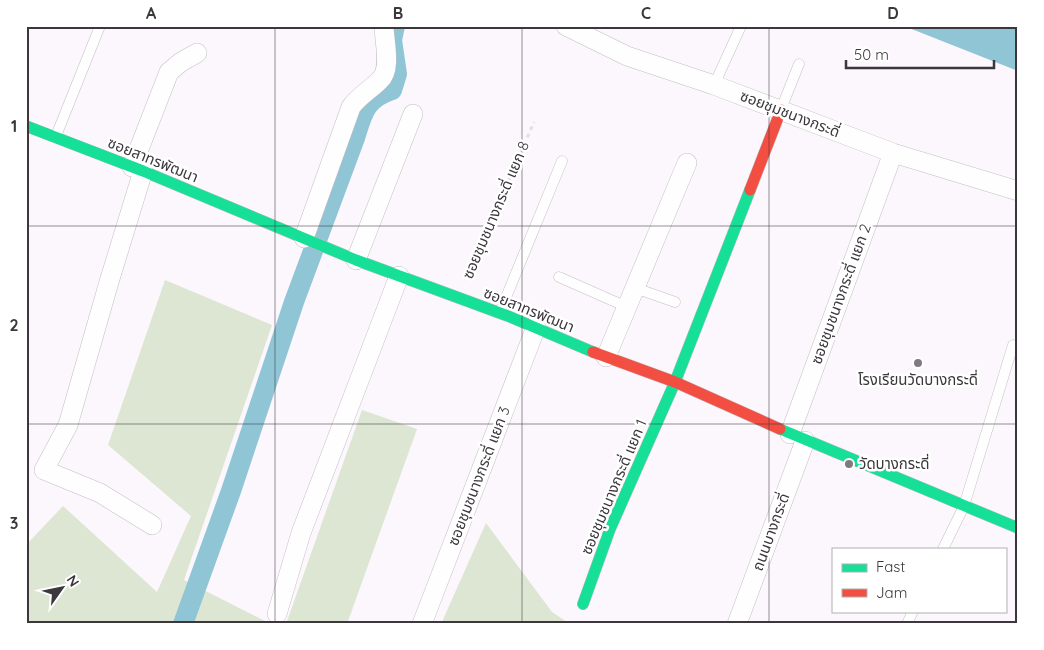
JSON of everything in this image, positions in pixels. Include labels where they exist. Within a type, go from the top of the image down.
[{"type":"street","points":[[306,239],[351,107],[358,97],[382,79],[386,72],[384,26]]},
{"type":"street","name":"ซอยชุมชนางกระดี่","points":[[566,26],[627,56],[714,85],[893,153],[1018,191]]},
{"type":"street","points":[[152,525],[100,493],[44,470],[68,425],[109,282],[138,169],[169,72],[181,62],[198,53]]},
{"type":"street","name":"ซอยชุมชนางกระดี่ แยก 1","points":[[583,604],[610,529],[675,382],[781,110]]},
{"type":"street","points":[[356,260],[413,114]]},
{"type":"street","name":"ซอยสาทรพัฒนา","points":[[26,126],[138,169],[356,260],[500,313],[606,358],[675,382],[797,437],[1018,528]]},
{"type":"street","name":"ซอยชุมชนางกระดี่ แยก 2","points":[[797,437],[893,153]]},
{"type":"street","points":[[606,358],[687,163]]},
{"type":"street","points":[[277,614],[301,533],[399,276]]},
{"type":"street","name":"ซอยชุมชนางกระดี่ แยก 3","points":[[422,624],[536,328]]},
{"type":"street","name":"ถนนบางกระดี่","points":[[737,624],[797,437]]},
{"type":"lane","points":[[56,137],[100,26]]},
{"type":"lane","points":[[714,85],[741,26]]},
{"type":"lane","points":[[781,110],[799,64]]},
{"type":"lane","points":[[500,313],[562,161]]},
{"type":"lane","points":[[559,277],[627,307]]},
{"type":"lane","points":[[635,288],[675,302]]},
{"type":"lane","points":[[943,548],[964,506],[1014,346]]},
{"type":"lane","points":[[907,624],[913,612]]},
{"type":"path","name":"ซอยชุมชนางกระดี่ แยก 8","points":[[458,298],[534,122]]},
{"type":"green space","points":[[165,280],[272,325],[184,580],[271,624],[26,624],[26,545],[63,506],[157,592],[191,516],[108,445]]},
{"type":"green space","points":[[362,410],[417,429],[347,624],[286,624]]},
{"type":"green space","points":[[486,523],[552,612],[570,624],[441,624]]},
{"type":"water","points":[[904,26],[1018,26],[1018,71]]},
{"type":"waterway","points":[[183,624],[231,491],[294,302],[363,114],[376,98],[392,90],[397,74],[392,40],[395,26]]},
{"type":"traffic: fast","points":[[26,126],[143,171],[356,260],[508,316],[593,352]]},
{"type":"traffic: fast","points":[[583,604],[610,529],[675,382],[750,190]]},
{"type":"traffic: fast","points":[[780,429],[1018,528]]},
{"type":"traffic: jam","points":[[750,190],[781,110]]},
{"type":"traffic: jam","points":[[593,352],[675,382],[780,429]]},
{"type":"place","name":"โรงเรียนวัดบางกระดี่","points":[[918,363]]},
{"type":"place","name":"วัดบางกระดี่","points":[[849,464]]}]
